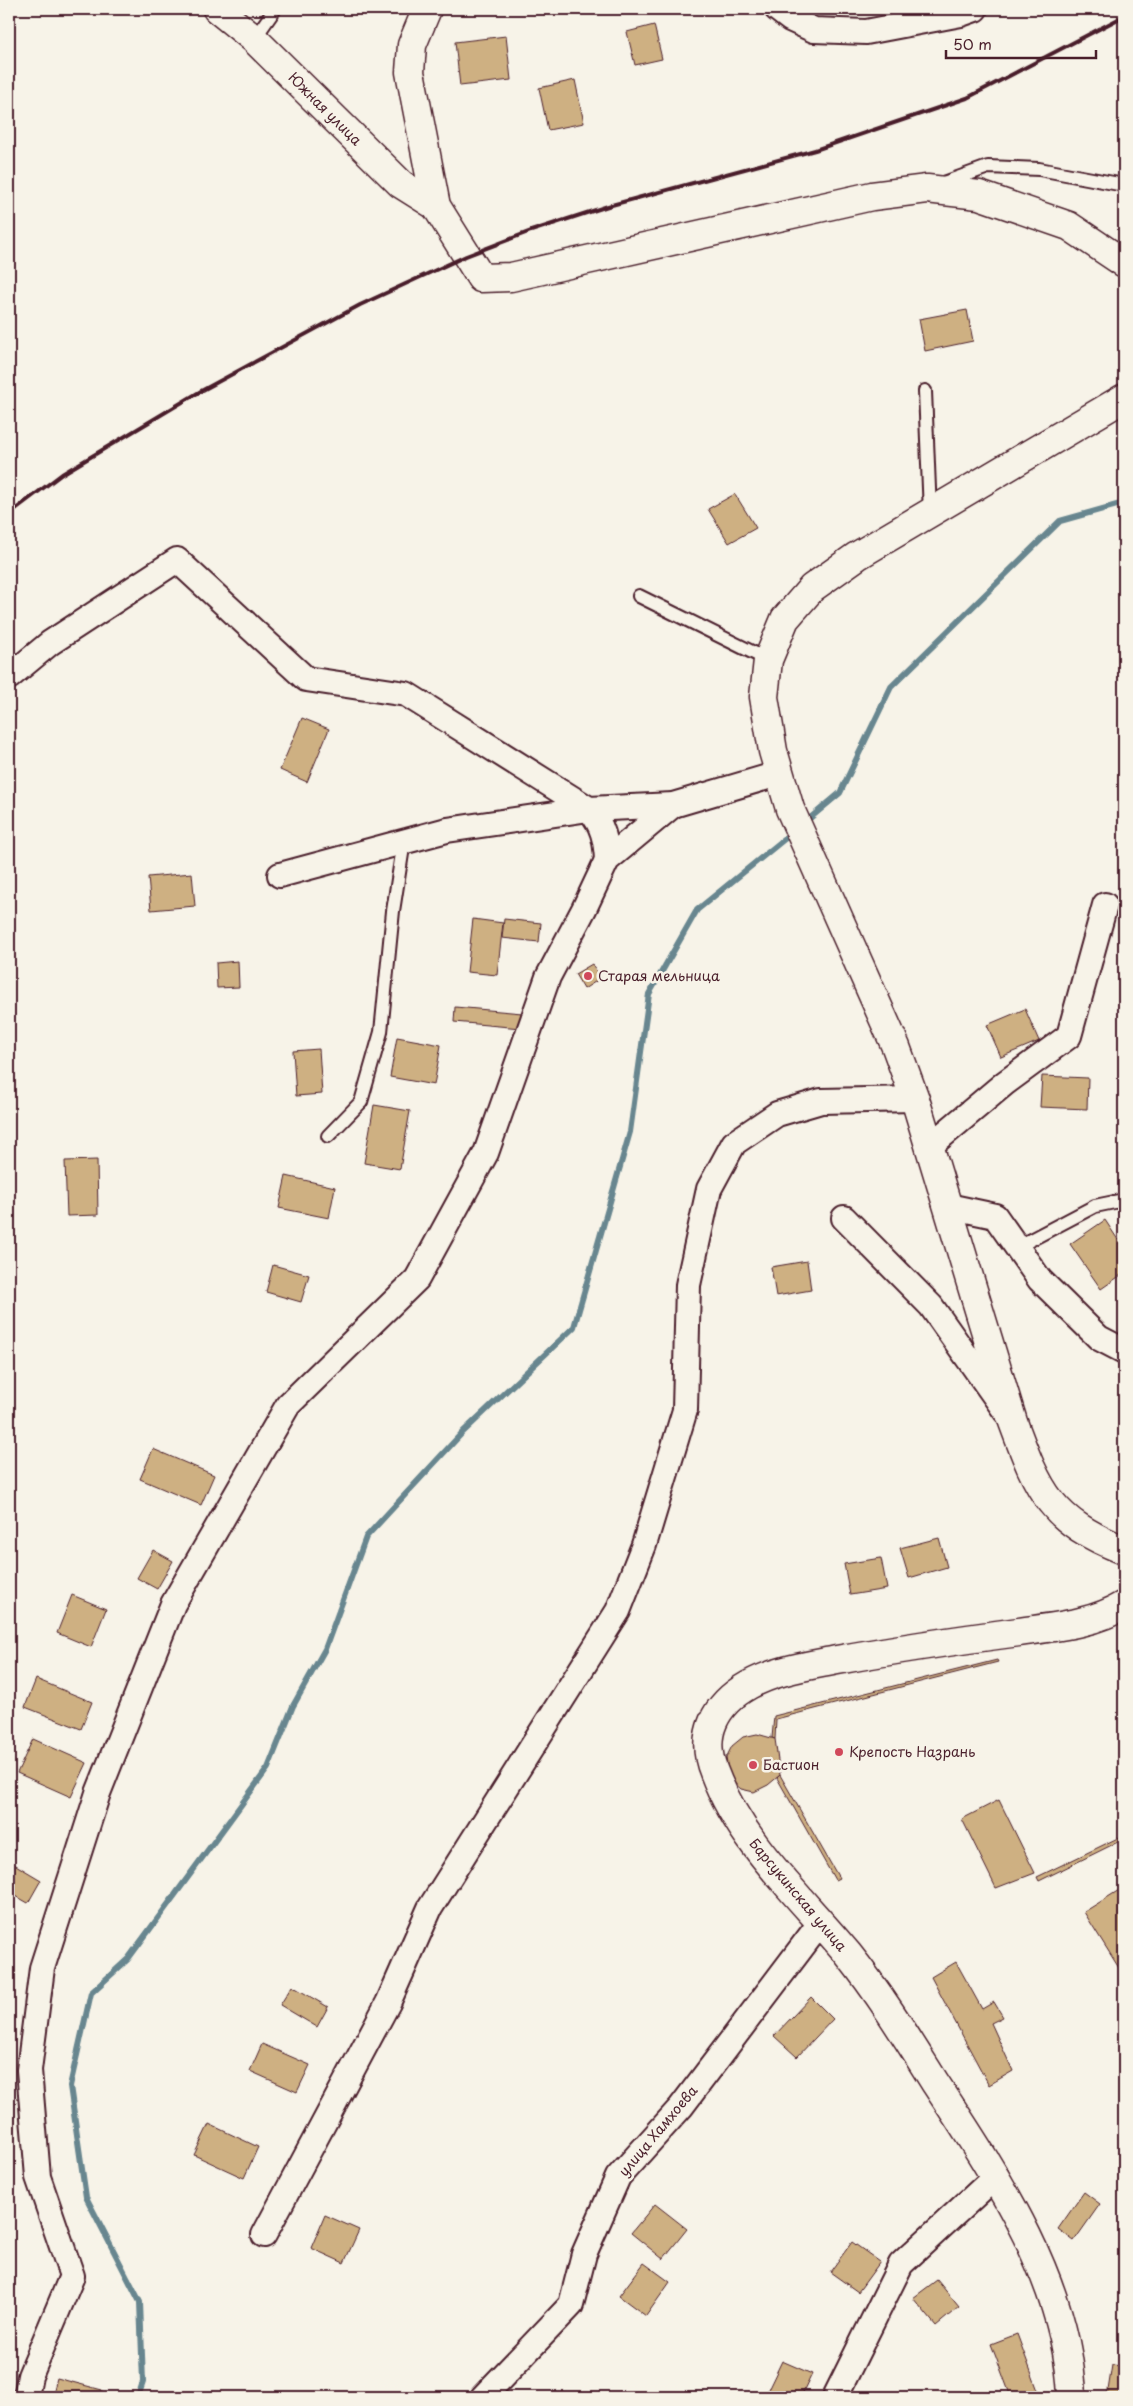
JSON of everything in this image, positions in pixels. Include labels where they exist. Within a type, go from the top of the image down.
[{"type":"street","name":"Южная улица","points":[[217,9],[254,39],[401,184],[436,206]]},
{"type":"street","points":[[427,9],[412,45],[410,72],[436,206],[481,278],[511,277],[872,196],[927,189],[979,195],[1069,226],[1124,263]]},
{"type":"street","points":[[777,9],[790,19],[814,30],[866,32],[961,14],[975,9]]},
{"type":"street","points":[[1124,398],[857,556],[812,588],[785,619],[768,660],[764,697],[778,774],[790,809],[896,1047],[915,1099],[1013,1422],[1030,1470],[1051,1504],[1077,1528],[1124,1550]]},
{"type":"street","points":[[9,677],[50,643],[177,560],[306,678],[406,694],[589,809],[598,820],[603,831],[607,860]]},
{"type":"street","points":[[280,875],[447,830],[589,809],[673,805],[778,774]]},
{"type":"street","points":[[26,2397],[30,2376],[72,2276],[38,2177],[29,2070],[42,1968],[98,1793],[173,1604],[288,1405],[417,1279],[486,1153],[548,977],[584,909],[607,860],[673,805]]},
{"type":"street","points":[[930,1146],[1005,1083],[1069,1036],[1105,905]]},
{"type":"street","points":[[264,2236],[388,2004],[430,1908],[618,1611],[644,1545],[685,1410],[688,1285],[709,1189],[734,1143],[777,1114],[821,1102],[915,1099]]},
{"type":"street","points":[[948,1206],[994,1216],[1040,1280],[1099,1338],[1124,1351]]},
{"type":"street","points":[[844,1218],[930,1306],[1013,1422]]},
{"type":"street","name":"Барсукинская улица","points":[[1072,2397],[1070,2368],[1061,2326],[1039,2264],[996,2176],[872,1984],[757,1850],[713,1770],[708,1745],[712,1723],[724,1702],[749,1685],[784,1671],[902,1648],[1056,1627],[1107,1616],[1124,1605]]},
{"type":"street","name":"улица Хамхоева","points":[[483,2397],[571,2305],[584,2254],[618,2177],[681,2107],[820,1922]]},
{"type":"street","points":[[835,2397],[901,2264],[996,2176]]},
{"type":"lane","points":[[254,39],[275,9]]},
{"type":"lane","points":[[927,189],[988,167],[1038,169],[1124,185]]},
{"type":"lane","points":[[925,391],[930,514]]},
{"type":"lane","points":[[639,596],[768,660]]},
{"type":"lane","points":[[328,1136],[361,1102],[381,1032],[393,910],[404,841]]},
{"type":"lane","points":[[1016,1247],[1095,1206],[1124,1200]]},
{"type":"building","points":[[654,25],[662,59],[635,65],[627,32]]},
{"type":"building","points":[[506,36],[511,80],[460,86],[455,42]]},
{"type":"building","points":[[575,80],[584,123],[548,130],[539,88]]},
{"type":"building","points":[[967,310],[973,341],[925,351],[919,319]]},
{"type":"building","points":[[735,494],[756,528],[729,543],[708,509]]},
{"type":"building","points":[[302,718],[329,729],[307,782],[280,770]]},
{"type":"building","points":[[192,873],[195,906],[151,910],[148,877]]},
{"type":"building","points":[[473,919],[503,923],[497,975],[467,972]]},
{"type":"building","points":[[504,919],[541,923],[539,942],[502,938]]},
{"type":"building","points":[[238,961],[239,987],[217,988],[216,963]]},
{"type":"building","name":"Старая мельница","points":[[592,964],[601,978],[584,989],[575,974]]},
{"type":"building","points":[[455,1007],[522,1013],[521,1028],[454,1022]]},
{"type":"building","points":[[1025,1009],[1039,1041],[1001,1057],[987,1025]]},
{"type":"building","points":[[397,1037],[441,1045],[434,1085],[390,1077]]},
{"type":"building","points":[[319,1049],[322,1094],[296,1096],[293,1051]]},
{"type":"building","points":[[1042,1076],[1088,1078],[1087,1109],[1040,1107]]},
{"type":"building","points":[[374,1105],[410,1111],[400,1169],[364,1163]]},
{"type":"building","points":[[97,1160],[98,1215],[67,1216],[65,1161]]},
{"type":"building","points":[[286,1176],[335,1187],[329,1218],[279,1208]]},
{"type":"building","points":[[1105,1220],[1124,1249],[1124,1273],[1101,1289],[1070,1244]]},
{"type":"building","points":[[807,1261],[811,1290],[776,1296],[771,1267]]},
{"type":"building","points":[[273,1265],[309,1275],[301,1302],[266,1292]]},
{"type":"building","points":[[153,1449],[214,1475],[201,1505],[140,1479]]},
{"type":"building","points":[[939,1538],[947,1567],[909,1578],[900,1548]]},
{"type":"building","points":[[153,1550],[173,1561],[157,1589],[137,1578]]},
{"type":"building","points":[[881,1558],[887,1589],[850,1595],[844,1564]]},
{"type":"building","points":[[72,1595],[106,1609],[91,1647],[57,1633]]},
{"type":"building","points":[[997,1660],[998,1662],[776,1719],[775,1739],[772,1738],[774,1716]]},
{"type":"building","points":[[36,1679],[92,1702],[81,1729],[25,1707]]},
{"type":"building","name":"Бастион","points":[[757,1734],[775,1739],[780,1775],[768,1785],[754,1792],[741,1789],[733,1782],[728,1771],[726,1758],[732,1746],[743,1737]]},
{"type":"building","points":[[33,1739],[87,1763],[71,1797],[17,1773]]},
{"type":"building","points":[[780,1775],[839,1878],[835,1880],[777,1778]]},
{"type":"building","points":[[999,1800],[1035,1873],[996,1888],[962,1819]]},
{"type":"building","points":[[1124,1835],[1124,1839],[1039,1881],[1037,1877]]},
{"type":"building","points":[[9,1861],[41,1880],[28,1903],[9,1892]]},
{"type":"building","points":[[1124,1887],[1124,1976],[1084,1912]]},
{"type":"building","points":[[956,1962],[982,2009],[994,2002],[1003,2017],[991,2023],[1013,2071],[989,2085],[931,1977]]},
{"type":"building","points":[[292,1986],[328,2007],[317,2027],[280,2005]]},
{"type":"building","points":[[811,1997],[833,2019],[797,2057],[774,2036]]},
{"type":"building","points":[[262,2044],[310,2065],[297,2092],[250,2071]]},
{"type":"building","points":[[209,2124],[258,2147],[244,2178],[194,2155]]},
{"type":"building","points":[[1084,2192],[1100,2204],[1074,2241],[1058,2229]]},
{"type":"building","points":[[655,2204],[687,2229],[663,2259],[631,2233]]},
{"type":"building","points":[[325,2215],[359,2230],[344,2263],[311,2248]]},
{"type":"building","points":[[852,2242],[880,2262],[858,2292],[830,2272]]},
{"type":"building","points":[[644,2263],[670,2282],[646,2316],[619,2296]]},
{"type":"building","points":[[937,2280],[959,2307],[936,2326],[913,2298]]},
{"type":"building","points":[[1017,2334],[1040,2396],[1011,2397],[991,2344]]},
{"type":"building","points":[[782,2361],[812,2374],[801,2397],[785,2397],[768,2390]]},
{"type":"building","points":[[1112,2365],[1124,2366],[1124,2397],[1107,2397]]},
{"type":"building","points":[[57,2378],[102,2390],[100,2397],[52,2397]]},
{"type":"waterway","points":[[803,824],[840,793],[891,687],[1060,521],[1124,503]]},
{"type":"waterway","points":[[138,2397],[143,2382],[140,2302],[86,2197],[70,2086],[91,1993],[128,1959],[268,1768],[293,1706],[325,1649],[366,1537],[463,1432],[574,1327],[630,1132],[649,994],[697,910],[793,832]]},
{"type":"railway","points":[[9,514],[62,474],[201,391],[360,305],[466,256],[531,231],[608,206],[815,150],[967,98],[1124,16]]},
{"type":"place","name":"Старая мельница","points":[[588,976]]},
{"type":"place","name":"Крепость Назрань","points":[[839,1752]]},
{"type":"place","name":"Бастион","points":[[753,1765]]}]
